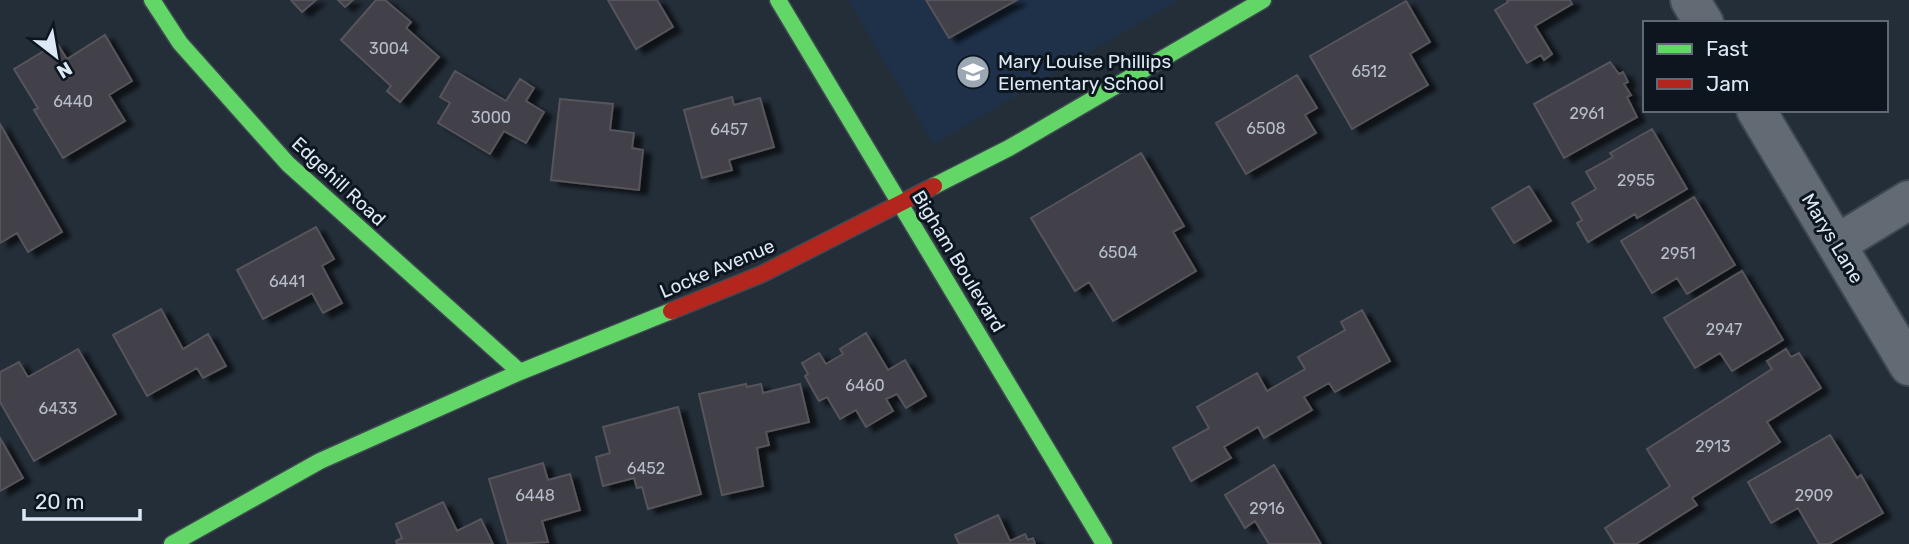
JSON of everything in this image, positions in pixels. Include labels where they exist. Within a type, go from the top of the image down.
[{"type":"street","name":"Edgehill Road","points":[[152,0],[180,43],[288,164],[520,372]]},
{"type":"street","name":"Bigham Boulevard","points":[[778,0],[1104,544]]},
{"type":"street","name":"Locke Avenue","points":[[173,544],[320,461],[520,372],[762,274],[1009,148],[1263,0]]},
{"type":"street","points":[[1690,0],[1703,21]]},
{"type":"street","name":"Marys Lane","points":[[1757,112],[1909,366]]},
{"type":"street","points":[[1837,244],[1909,200]]},
{"type":"shaded area","name":"Mary Louise Phillips Elementary School","points":[[848,0],[1178,0],[934,144]]},
{"type":"building","points":[[291,0],[316,0],[302,12]]},
{"type":"building","points":[[338,0],[353,0],[345,7]]},
{"type":"building","points":[[376,0],[385,0],[411,22],[406,28],[439,57],[400,102],[387,91],[391,86],[341,40]]},
{"type":"building","points":[[608,0],[657,0],[673,27],[636,49]]},
{"type":"building","points":[[926,0],[1017,0],[949,38]]},
{"type":"building","points":[[1507,0],[1570,0],[1572,4],[1535,26],[1552,54],[1544,60],[1541,55],[1527,63],[1495,10],[1508,2]]},
{"type":"building","points":[[1406,1],[1430,42],[1410,54],[1428,85],[1352,129],[1310,56]]},
{"type":"building","points":[[105,35],[132,81],[109,95],[125,121],[63,158],[34,110],[38,108],[14,69],[57,43],[67,59]]},
{"type":"building","points":[[1610,62],[1619,74],[1623,72],[1628,82],[1624,84],[1631,95],[1627,97],[1637,117],[1564,158],[1534,104]]},
{"type":"building","points":[[455,71],[506,101],[520,79],[534,88],[526,101],[544,112],[526,143],[504,131],[490,154],[438,123],[450,103],[440,97]]},
{"type":"building","points":[[1297,75],[1317,108],[1305,115],[1316,133],[1246,174],[1216,123]]},
{"type":"building","points":[[732,97],[734,105],[760,98],[774,147],[729,160],[732,170],[702,178],[684,110]]},
{"type":"building","points":[[560,99],[613,104],[610,130],[634,133],[632,148],[643,150],[639,190],[551,180]]},
{"type":"building","points":[[0,124],[62,232],[28,252],[17,233],[0,243]]},
{"type":"building","points":[[1652,129],[1687,189],[1637,218],[1635,214],[1588,242],[1577,223],[1582,220],[1572,203],[1596,189],[1586,172],[1613,157],[1610,153]]},
{"type":"building","points":[[1141,153],[1184,226],[1173,232],[1196,271],[1113,321],[1089,282],[1075,291],[1031,218]]},
{"type":"building","points":[[1529,186],[1551,221],[1514,243],[1492,208]]},
{"type":"building","points":[[1694,197],[1735,265],[1687,294],[1677,278],[1652,293],[1621,241]]},
{"type":"building","points":[[316,227],[334,259],[322,266],[342,303],[323,313],[312,293],[263,319],[237,270]]},
{"type":"building","points":[[1742,271],[1783,340],[1732,371],[1720,353],[1695,368],[1664,318]]},
{"type":"building","points":[[161,309],[183,349],[208,334],[226,366],[203,378],[197,368],[147,396],[113,335]]},
{"type":"building","points":[[1362,310],[1390,361],[1335,392],[1329,383],[1304,397],[1312,410],[1264,438],[1258,427],[1224,447],[1231,458],[1191,481],[1173,448],[1209,428],[1197,407],[1257,373],[1267,391],[1305,369],[1298,357],[1345,330],[1341,322]]},
{"type":"building","points":[[866,333],[888,370],[905,360],[926,396],[906,408],[897,394],[886,399],[893,411],[866,427],[856,410],[840,419],[827,397],[819,401],[805,376],[808,374],[802,363],[819,353],[826,364],[843,354],[840,349]]},
{"type":"building","points":[[78,349],[116,414],[34,461],[0,402],[0,372],[19,362],[28,377]]},
{"type":"building","points":[[1786,349],[1791,357],[1799,353],[1821,388],[1767,422],[1780,442],[1692,498],[1697,505],[1636,544],[1615,544],[1605,528],[1670,486],[1647,449],[1772,369],[1767,361]]},
{"type":"building","points":[[746,384],[747,387],[761,384],[763,393],[800,384],[809,422],[766,432],[769,445],[757,448],[763,486],[722,495],[699,394]]},
{"type":"building","points":[[678,407],[701,494],[648,509],[642,487],[637,488],[634,478],[603,486],[596,457],[610,453],[603,427]]},
{"type":"building","points":[[1830,435],[1857,478],[1861,475],[1883,513],[1829,544],[1819,544],[1798,508],[1771,523],[1748,482]]},
{"type":"building","points":[[0,438],[23,478],[0,491]]},
{"type":"building","points":[[543,463],[548,480],[570,474],[580,510],[542,521],[548,542],[508,544],[489,479]]},
{"type":"building","points":[[1274,465],[1321,544],[1269,544],[1255,521],[1245,528],[1225,495]]},
{"type":"building","points":[[443,502],[457,531],[481,519],[493,544],[397,544],[396,541],[402,538],[396,524]]},
{"type":"building","points":[[998,515],[1010,541],[1025,534],[1028,540],[1033,538],[1035,544],[959,544],[955,535]]},
{"type":"traffic: fast","points":[[152,0],[180,43],[288,164],[520,372]]},
{"type":"traffic: fast","points":[[778,0],[1104,544]]},
{"type":"traffic: fast","points":[[934,186],[1009,148],[1263,0]]},
{"type":"traffic: fast","points":[[172,544],[320,461],[520,372],[671,311]]},
{"type":"traffic: jam","points":[[671,311],[762,274],[934,186]]},
{"type":"place","name":"Mary Louise Phillips Elementary School","points":[[973,72]]}]
